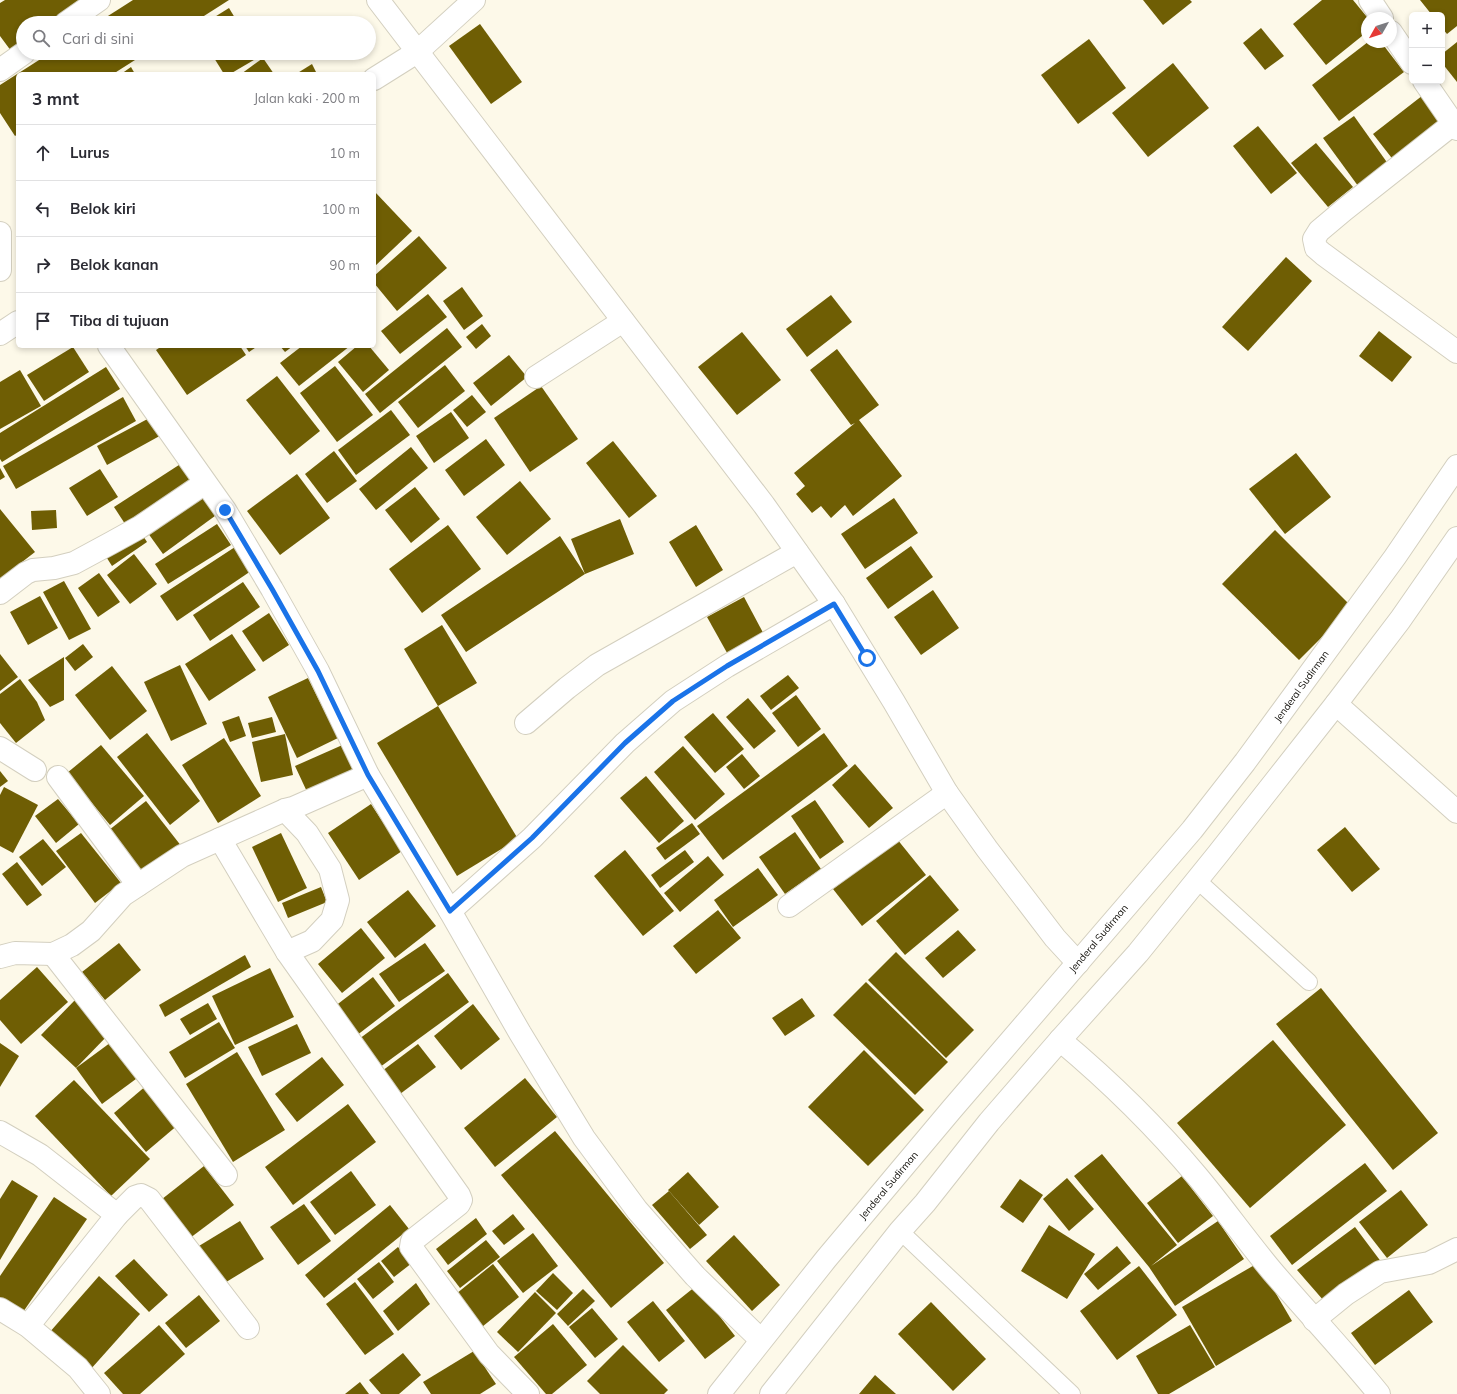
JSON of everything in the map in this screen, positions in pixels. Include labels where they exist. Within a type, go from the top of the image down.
[{"type":"main road","points":[[76,16],[99,0]]},
{"type":"main road","points":[[378,0],[759,499],[834,604],[894,702],[947,793],[987,849],[1055,938],[1078,963]]},
{"type":"main road","points":[[376,78],[417,52],[474,0]]},
{"type":"main road","points":[[1370,0],[1378,12]]},
{"type":"main road","points":[[1397,41],[1409,59]]},
{"type":"main road","points":[[0,70],[16,59]]},
{"type":"main road","points":[[1426,84],[1455,127],[1344,210],[1319,231],[1314,239],[1316,248],[1323,254],[1457,352]]},
{"type":"main road","points":[[0,233],[0,270]]},
{"type":"main road","points":[[536,376],[623,321]]},
{"type":"main road","points":[[0,334],[16,323]]},
{"type":"main road","points":[[110,348],[225,510],[318,671],[368,775],[450,911],[520,1033],[584,1138],[637,1210],[661,1238],[695,1276],[761,1340]]},
{"type":"main road","name":"Jenderal Sudirman","points":[[719,1394],[826,1258],[947,1114],[1192,830],[1245,762],[1395,557],[1457,466]]},
{"type":"main road","points":[[0,593],[26,573],[33,570],[54,568],[74,562],[111,543],[140,527],[205,483]]},
{"type":"main road","points":[[771,1394],[900,1231],[925,1203],[989,1122],[1138,953],[1336,704],[1400,620],[1457,538]]},
{"type":"main road","points":[[526,723],[567,688],[598,665],[797,552]]},
{"type":"main road","points":[[450,911],[532,838],[625,743],[673,701],[727,666],[834,604]]},
{"type":"main road","points":[[1336,704],[1457,812]]},
{"type":"main road","points":[[0,748],[35,770]]},
{"type":"main road","points":[[0,957],[15,953],[52,954],[72,945],[91,931],[123,895],[182,856],[368,775]]},
{"type":"main road","points":[[58,777],[138,885]]},
{"type":"main road","points":[[789,906],[947,793]]},
{"type":"main road","points":[[285,810],[307,833],[330,869],[338,900],[332,920],[312,941],[287,952]]},
{"type":"main road","points":[[220,839],[287,952],[459,1195],[461,1200],[459,1204],[412,1241],[411,1247],[489,1354],[528,1394]]},
{"type":"main road","points":[[52,954],[226,1175]]},
{"type":"main road","points":[[1060,1040],[1092,1066],[1158,1132],[1196,1175],[1314,1320],[1379,1394]]},
{"type":"main road","points":[[0,1132],[40,1155],[117,1215]]},
{"type":"main road","points":[[28,1326],[117,1215],[134,1197],[141,1196],[149,1199],[248,1328]]},
{"type":"main road","points":[[1314,1320],[1346,1294],[1380,1272],[1429,1263],[1457,1249]]},
{"type":"main road","points":[[0,1310],[28,1326],[78,1368],[99,1394]]},
{"type":"lane","points":[[1196,880],[1309,982]]},
{"type":"lane","points":[[900,1231],[1072,1394]]},
{"type":"building","points":[[5,0],[98,0],[76,16],[16,16],[16,58],[0,36],[0,3]]},
{"type":"building","points":[[133,0],[229,0],[204,16],[108,16]]},
{"type":"building","points":[[1143,0],[1190,0],[1192,2],[1163,25]]},
{"type":"building","points":[[1322,0],[1353,0],[1363,12],[1361,12],[1361,37],[1326,65],[1293,24]]},
{"type":"building","points":[[1420,0],[1457,0],[1457,26],[1447,34],[1445,32],[1445,12],[1430,12]]},
{"type":"building","points":[[229,8],[234,16],[216,16]]},
{"type":"building","points":[[480,24],[522,82],[491,104],[449,46]]},
{"type":"building","points":[[1261,28],[1284,56],[1265,70],[1243,43]]},
{"type":"building","points":[[1089,39],[1126,88],[1078,124],[1041,75]]},
{"type":"building","points":[[1457,42],[1457,82],[1445,67],[1445,52]]},
{"type":"building","points":[[1361,47],[1386,48],[1404,72],[1339,121],[1312,85]]},
{"type":"building","points":[[39,60],[135,60],[116,72],[20,72]]},
{"type":"building","points":[[215,60],[254,60],[233,72],[223,72]]},
{"type":"building","points":[[260,60],[264,60],[273,72],[244,72]]},
{"type":"building","points":[[1173,63],[1209,108],[1148,157],[1112,113]]},
{"type":"building","points":[[312,64],[316,72],[299,72]]},
{"type":"building","points":[[131,67],[134,72],[124,72]]},
{"type":"building","points":[[16,75],[15,136],[0,113],[0,85]]},
{"type":"building","points":[[1427,92],[1452,124],[1398,166],[1373,134]]},
{"type":"building","points":[[1354,116],[1391,168],[1361,190],[1323,138]]},
{"type":"building","points":[[1258,126],[1297,173],[1271,194],[1233,146]]},
{"type":"building","points":[[1316,143],[1353,187],[1328,207],[1291,163]]},
{"type":"building","points":[[376,193],[412,231],[376,265]]},
{"type":"building","points":[[419,236],[447,268],[397,311],[376,285],[376,274]]},
{"type":"building","points":[[1286,257],[1312,281],[1248,351],[1222,327]]},
{"type":"building","points":[[462,287],[483,316],[464,330],[443,301]]},
{"type":"building","points":[[428,294],[447,317],[400,354],[381,331]]},
{"type":"building","points":[[831,295],[852,322],[807,357],[786,329]]},
{"type":"building","points":[[482,324],[491,336],[476,349],[466,337]]},
{"type":"building","points":[[447,328],[462,347],[380,413],[365,394]]},
{"type":"building","points":[[1379,331],[1412,357],[1392,382],[1359,356]]},
{"type":"building","points":[[742,332],[781,380],[737,415],[698,367]]},
{"type":"building","points":[[71,348],[74,348],[89,372],[44,401],[27,375]]},
{"type":"building","points":[[159,348],[241,348],[246,355],[187,395],[156,350]]},
{"type":"building","points":[[246,348],[255,348],[249,352]]},
{"type":"building","points":[[282,348],[290,348],[285,352]]},
{"type":"building","points":[[299,348],[347,348],[299,386],[280,363]]},
{"type":"building","points":[[355,348],[371,348],[389,370],[363,392],[338,362]]},
{"type":"building","points":[[837,349],[879,405],[859,420],[902,476],[853,516],[845,505],[831,518],[821,506],[812,513],[796,494],[805,486],[794,473],[855,423],[851,425],[810,370]]},
{"type":"building","points":[[509,355],[527,377],[491,406],[473,383]]},
{"type":"building","points":[[445,365],[465,391],[418,428],[398,402]]},
{"type":"building","points":[[335,366],[373,415],[337,442],[300,393]]},
{"type":"building","points":[[106,367],[120,389],[2,462],[0,459],[0,433]]},
{"type":"building","points":[[20,370],[41,406],[0,429],[0,382]]},
{"type":"building","points":[[277,376],[320,431],[290,455],[246,400]]},
{"type":"building","points":[[541,386],[578,439],[530,472],[494,418]]},
{"type":"building","points":[[472,395],[486,412],[467,427],[453,410]]},
{"type":"building","points":[[123,397],[136,421],[16,489],[3,466]]},
{"type":"building","points":[[391,410],[410,435],[356,475],[338,450]]},
{"type":"building","points":[[451,412],[469,438],[434,463],[416,436]]},
{"type":"building","points":[[155,415],[165,433],[107,465],[97,446]]},
{"type":"building","points":[[486,439],[505,465],[464,496],[445,470]]},
{"type":"building","points":[[613,441],[657,496],[629,518],[586,463]]},
{"type":"building","points":[[411,447],[428,468],[376,510],[359,489]]},
{"type":"building","points":[[334,451],[357,481],[327,503],[305,474]]},
{"type":"building","points":[[1296,453],[1331,497],[1285,534],[1249,489]]},
{"type":"building","points":[[182,463],[197,486],[129,530],[114,507]]},
{"type":"building","points":[[0,468],[5,477],[0,480]]},
{"type":"building","points":[[100,469],[118,497],[87,516],[69,488]]},
{"type":"building","points":[[297,474],[330,518],[280,555],[247,511]]},
{"type":"building","points":[[520,481],[551,519],[507,555],[476,517]]},
{"type":"building","points":[[415,487],[440,519],[411,543],[385,510]]},
{"type":"building","points":[[201,489],[219,513],[163,554],[145,529]]},
{"type":"building","points":[[894,498],[918,533],[865,569],[841,534]]},
{"type":"building","points":[[0,509],[35,552],[0,579]]},
{"type":"building","points":[[56,510],[57,528],[32,530],[31,511]]},
{"type":"building","points":[[620,519],[634,554],[585,574],[571,539]]},
{"type":"building","points":[[217,524],[231,545],[168,584],[155,564]]},
{"type":"building","points":[[448,525],[481,569],[422,613],[389,569]]},
{"type":"building","points":[[696,525],[723,570],[696,587],[669,542]]},
{"type":"building","points":[[1275,530],[1352,607],[1299,660],[1222,584]]},
{"type":"building","points":[[140,531],[147,542],[112,566],[105,555]]},
{"type":"building","points":[[560,536],[585,574],[466,652],[441,615]]},
{"type":"building","points":[[911,546],[933,577],[888,609],[866,578]]},
{"type":"building","points":[[235,547],[251,571],[177,621],[160,596]]},
{"type":"building","points":[[134,554],[157,584],[130,604],[107,575]]},
{"type":"building","points":[[99,573],[120,602],[98,617],[78,588]]},
{"type":"building","points":[[64,581],[91,629],[69,640],[43,592]]},
{"type":"building","points":[[243,582],[260,607],[210,641],[193,615]]},
{"type":"building","points":[[933,590],[959,628],[921,655],[894,617]]},
{"type":"building","points":[[40,596],[58,628],[28,645],[10,612]]},
{"type":"building","points":[[744,597],[767,640],[731,660],[707,617]]},
{"type":"building","points":[[269,613],[289,645],[263,662],[242,631]]},
{"type":"building","points":[[442,625],[477,683],[438,706],[404,649]]},
{"type":"building","points":[[232,634],[256,670],[209,701],[185,664]]},
{"type":"building","points":[[83,644],[93,657],[75,671],[65,658]]},
{"type":"building","points":[[0,654],[18,677],[0,691]]},
{"type":"building","points":[[64,657],[64,700],[50,707],[28,680]]},
{"type":"building","points":[[180,665],[207,724],[171,741],[144,682]]},
{"type":"building","points":[[112,666],[147,711],[110,740],[75,695]]},
{"type":"building","points":[[788,675],[799,688],[771,710],[760,696]]},
{"type":"building","points":[[308,678],[338,738],[297,758],[268,697]]},
{"type":"building","points":[[20,679],[37,702],[45,720],[16,743],[0,723],[0,694]]},
{"type":"building","points":[[796,695],[821,729],[798,747],[772,713]]},
{"type":"building","points":[[748,698],[776,731],[754,749],[726,717]]},
{"type":"building","points":[[438,706],[518,839],[457,876],[377,743]]},
{"type":"building","points":[[713,713],[744,749],[715,773],[684,737]]},
{"type":"building","points":[[239,716],[246,736],[230,742],[222,722]]},
{"type":"building","points":[[272,717],[276,732],[252,738],[248,723]]},
{"type":"building","points":[[147,733],[200,801],[170,825],[117,757]]},
{"type":"building","points":[[824,733],[848,766],[723,860],[697,826]]},
{"type":"building","points":[[285,734],[293,775],[261,782],[252,742]]},
{"type":"building","points":[[224,738],[261,796],[218,823],[182,765]]},
{"type":"building","points":[[347,743],[361,773],[309,796],[295,766]]},
{"type":"building","points":[[101,745],[144,796],[110,825],[67,773]]},
{"type":"building","points":[[683,746],[725,794],[695,820],[654,772]]},
{"type":"building","points":[[742,754],[760,776],[744,789],[726,767]]},
{"type":"building","points":[[855,764],[893,808],[869,828],[832,785]]},
{"type":"building","points":[[0,771],[8,781],[0,787]]},
{"type":"building","points":[[646,776],[684,821],[659,843],[620,798]]},
{"type":"building","points":[[4,787],[38,805],[13,853],[0,846],[0,795]]},
{"type":"building","points":[[58,799],[79,824],[56,843],[35,816]]},
{"type":"building","points":[[815,800],[844,842],[820,859],[791,816]]},
{"type":"building","points":[[146,801],[182,847],[140,881],[104,834]]},
{"type":"building","points":[[371,804],[402,851],[359,880],[328,833]]},
{"type":"building","points":[[692,823],[700,834],[665,860],[656,848]]},
{"type":"building","points":[[1345,827],[1380,869],[1352,892],[1317,850]]},
{"type":"building","points":[[795,832],[821,869],[785,894],[759,857]]},
{"type":"building","points":[[81,833],[121,883],[95,903],[56,851]]},
{"type":"building","points":[[281,833],[307,888],[278,902],[252,847]]},
{"type":"building","points":[[43,839],[66,867],[42,886],[19,857]]},
{"type":"building","points":[[897,839],[926,875],[862,926],[833,889]]},
{"type":"building","points":[[625,850],[674,911],[643,936],[594,876]]},
{"type":"building","points":[[685,850],[694,862],[660,888],[651,875]]},
{"type":"building","points":[[708,856],[724,875],[680,912],[664,893]]},
{"type":"building","points":[[17,862],[42,895],[27,906],[2,874]]},
{"type":"building","points":[[758,868],[778,895],[733,927],[714,900]]},
{"type":"building","points":[[930,875],[959,910],[905,955],[876,921]]},
{"type":"building","points":[[321,887],[327,902],[288,918],[282,903]]},
{"type":"building","points":[[408,890],[436,926],[395,958],[367,922]]},
{"type":"building","points":[[718,910],[741,938],[696,974],[673,946]]},
{"type":"building","points":[[361,928],[385,958],[342,993],[318,964]]},
{"type":"building","points":[[958,930],[976,950],[943,978],[925,958]]},
{"type":"building","points":[[119,943],[141,970],[105,1000],[82,972]]},
{"type":"building","points":[[425,943],[445,971],[399,1002],[379,974]]},
{"type":"building","points":[[896,952],[974,1030],[946,1058],[868,980]]},
{"type":"building","points":[[245,955],[251,967],[165,1017],[159,1005]]},
{"type":"building","points":[[37,967],[68,1002],[21,1044],[0,1020],[0,1000]]},
{"type":"building","points":[[270,968],[294,1017],[235,1045],[212,996]]},
{"type":"building","points":[[448,973],[469,1002],[376,1070],[355,1042]]},
{"type":"building","points":[[373,977],[395,1006],[352,1039],[330,1010]]},
{"type":"building","points":[[866,982],[948,1062],[915,1095],[833,1015]]},
{"type":"building","points":[[1321,988],[1438,1133],[1393,1170],[1276,1024]]},
{"type":"building","points":[[802,998],[815,1016],[785,1036],[772,1018]]},
{"type":"building","points":[[76,999],[110,1033],[76,1068],[41,1035]]},
{"type":"building","points":[[208,1003],[217,1019],[190,1035],[180,1019]]},
{"type":"building","points":[[473,1004],[500,1039],[461,1070],[434,1036]]},
{"type":"building","points":[[219,1022],[235,1048],[185,1078],[169,1052]]},
{"type":"building","points":[[297,1024],[311,1053],[262,1076],[248,1047]]},
{"type":"building","points":[[114,1040],[140,1076],[102,1104],[76,1068]]},
{"type":"building","points":[[1273,1040],[1346,1125],[1250,1208],[1177,1123]]},
{"type":"building","points":[[0,1043],[19,1056],[0,1087]]},
{"type":"building","points":[[418,1044],[436,1067],[396,1097],[378,1074]]},
{"type":"building","points":[[864,1050],[924,1110],[868,1166],[808,1107]]},
{"type":"building","points":[[237,1052],[285,1130],[233,1162],[186,1084]]},
{"type":"building","points":[[322,1057],[344,1085],[297,1122],[275,1094]]},
{"type":"building","points":[[525,1078],[557,1117],[495,1167],[464,1128]]},
{"type":"building","points":[[74,1080],[150,1159],[111,1196],[35,1116]]},
{"type":"building","points":[[147,1085],[179,1124],[146,1152],[114,1113]]},
{"type":"building","points":[[348,1104],[376,1142],[293,1205],[265,1167]]},
{"type":"building","points":[[555,1131],[664,1263],[611,1308],[501,1175]]},
{"type":"building","points":[[1102,1154],[1177,1245],[1151,1266],[1218,1221],[1244,1259],[1175,1306],[1149,1267],[1074,1176]]},
{"type":"building","points":[[1365,1163],[1387,1191],[1292,1265],[1270,1236]]},
{"type":"building","points":[[204,1166],[234,1205],[186,1241],[157,1203]]},
{"type":"building","points":[[351,1171],[376,1205],[335,1235],[310,1202]]},
{"type":"building","points":[[688,1172],[719,1207],[699,1225],[668,1190]]},
{"type":"building","points":[[1182,1176],[1213,1216],[1178,1243],[1147,1203]]},
{"type":"building","points":[[1067,1178],[1094,1209],[1069,1231],[1043,1199]]},
{"type":"building","points":[[1020,1179],[1043,1195],[1023,1223],[1000,1207]]},
{"type":"building","points":[[12,1180],[38,1196],[0,1260],[0,1199]]},
{"type":"building","points":[[1401,1190],[1428,1225],[1387,1258],[1359,1222]]},
{"type":"building","points":[[669,1191],[707,1235],[690,1249],[652,1205]]},
{"type":"building","points":[[54,1197],[87,1219],[21,1315],[0,1301],[0,1276]]},
{"type":"building","points":[[304,1204],[331,1241],[298,1265],[270,1227]]},
{"type":"building","points":[[390,1205],[409,1229],[324,1298],[305,1275]]},
{"type":"building","points":[[513,1214],[525,1229],[504,1245],[492,1231]]},
{"type":"building","points":[[476,1218],[487,1234],[448,1265],[436,1249]]},
{"type":"building","points":[[240,1221],[264,1259],[218,1287],[194,1249]]},
{"type":"building","points":[[1049,1225],[1095,1254],[1067,1299],[1021,1271]]},
{"type":"building","points":[[1355,1227],[1382,1263],[1324,1301],[1297,1270]]},
{"type":"building","points":[[533,1233],[558,1266],[523,1293],[497,1261]]},
{"type":"building","points":[[734,1235],[780,1285],[752,1311],[706,1261]]},
{"type":"building","points":[[486,1240],[500,1257],[460,1288],[447,1271]]},
{"type":"building","points":[[1117,1246],[1131,1263],[1098,1290],[1084,1274]]},
{"type":"building","points":[[398,1247],[412,1263],[394,1277],[381,1261]]},
{"type":"building","points":[[134,1259],[168,1295],[149,1312],[115,1276]]},
{"type":"building","points":[[379,1262],[394,1282],[373,1299],[357,1279]]},
{"type":"building","points":[[1258,1263],[1292,1321],[1216,1366],[1182,1307]]},
{"type":"building","points":[[493,1264],[519,1297],[477,1331],[451,1298]]},
{"type":"building","points":[[1139,1266],[1177,1315],[1117,1360],[1080,1311]]},
{"type":"building","points":[[553,1273],[573,1293],[557,1310],[536,1291]]},
{"type":"building","points":[[99,1276],[140,1314],[90,1370],[49,1333]]},
{"type":"building","points":[[355,1282],[394,1334],[365,1355],[326,1304]]},
{"type":"building","points":[[416,1283],[430,1304],[398,1331],[383,1311]]},
{"type":"building","points":[[696,1286],[735,1336],[705,1359],[666,1310]]},
{"type":"building","points":[[583,1289],[595,1301],[568,1326],[557,1314]]},
{"type":"building","points":[[1409,1290],[1433,1322],[1375,1365],[1351,1333]]},
{"type":"building","points":[[535,1292],[556,1313],[518,1352],[497,1332]]},
{"type":"building","points":[[199,1295],[220,1321],[186,1348],[165,1323]]},
{"type":"building","points":[[653,1301],[685,1341],[659,1362],[627,1322]]},
{"type":"building","points":[[931,1302],[986,1359],[953,1391],[898,1334]]},
{"type":"building","points":[[592,1308],[618,1339],[595,1358],[569,1327]]},
{"type":"building","points":[[553,1324],[587,1365],[552,1394],[546,1394],[514,1357]]},
{"type":"building","points":[[159,1325],[185,1354],[140,1394],[123,1394],[104,1373]]},
{"type":"building","points":[[1190,1325],[1215,1367],[1169,1394],[1158,1394],[1136,1356]]},
{"type":"building","points":[[623,1345],[668,1390],[664,1394],[600,1394],[587,1381]]},
{"type":"building","points":[[474,1351],[496,1384],[480,1394],[431,1394],[423,1382]]},
{"type":"building","points":[[403,1353],[421,1375],[399,1394],[381,1394],[369,1380]]},
{"type":"building","points":[[875,1375],[896,1394],[859,1394]]},
{"type":"building","points":[[360,1382],[369,1394],[345,1394]]},
{"type":"route","points":[[225,510],[318,671],[368,775],[450,911],[532,838],[625,743],[673,701],[727,666],[834,604],[867,658]]}]
